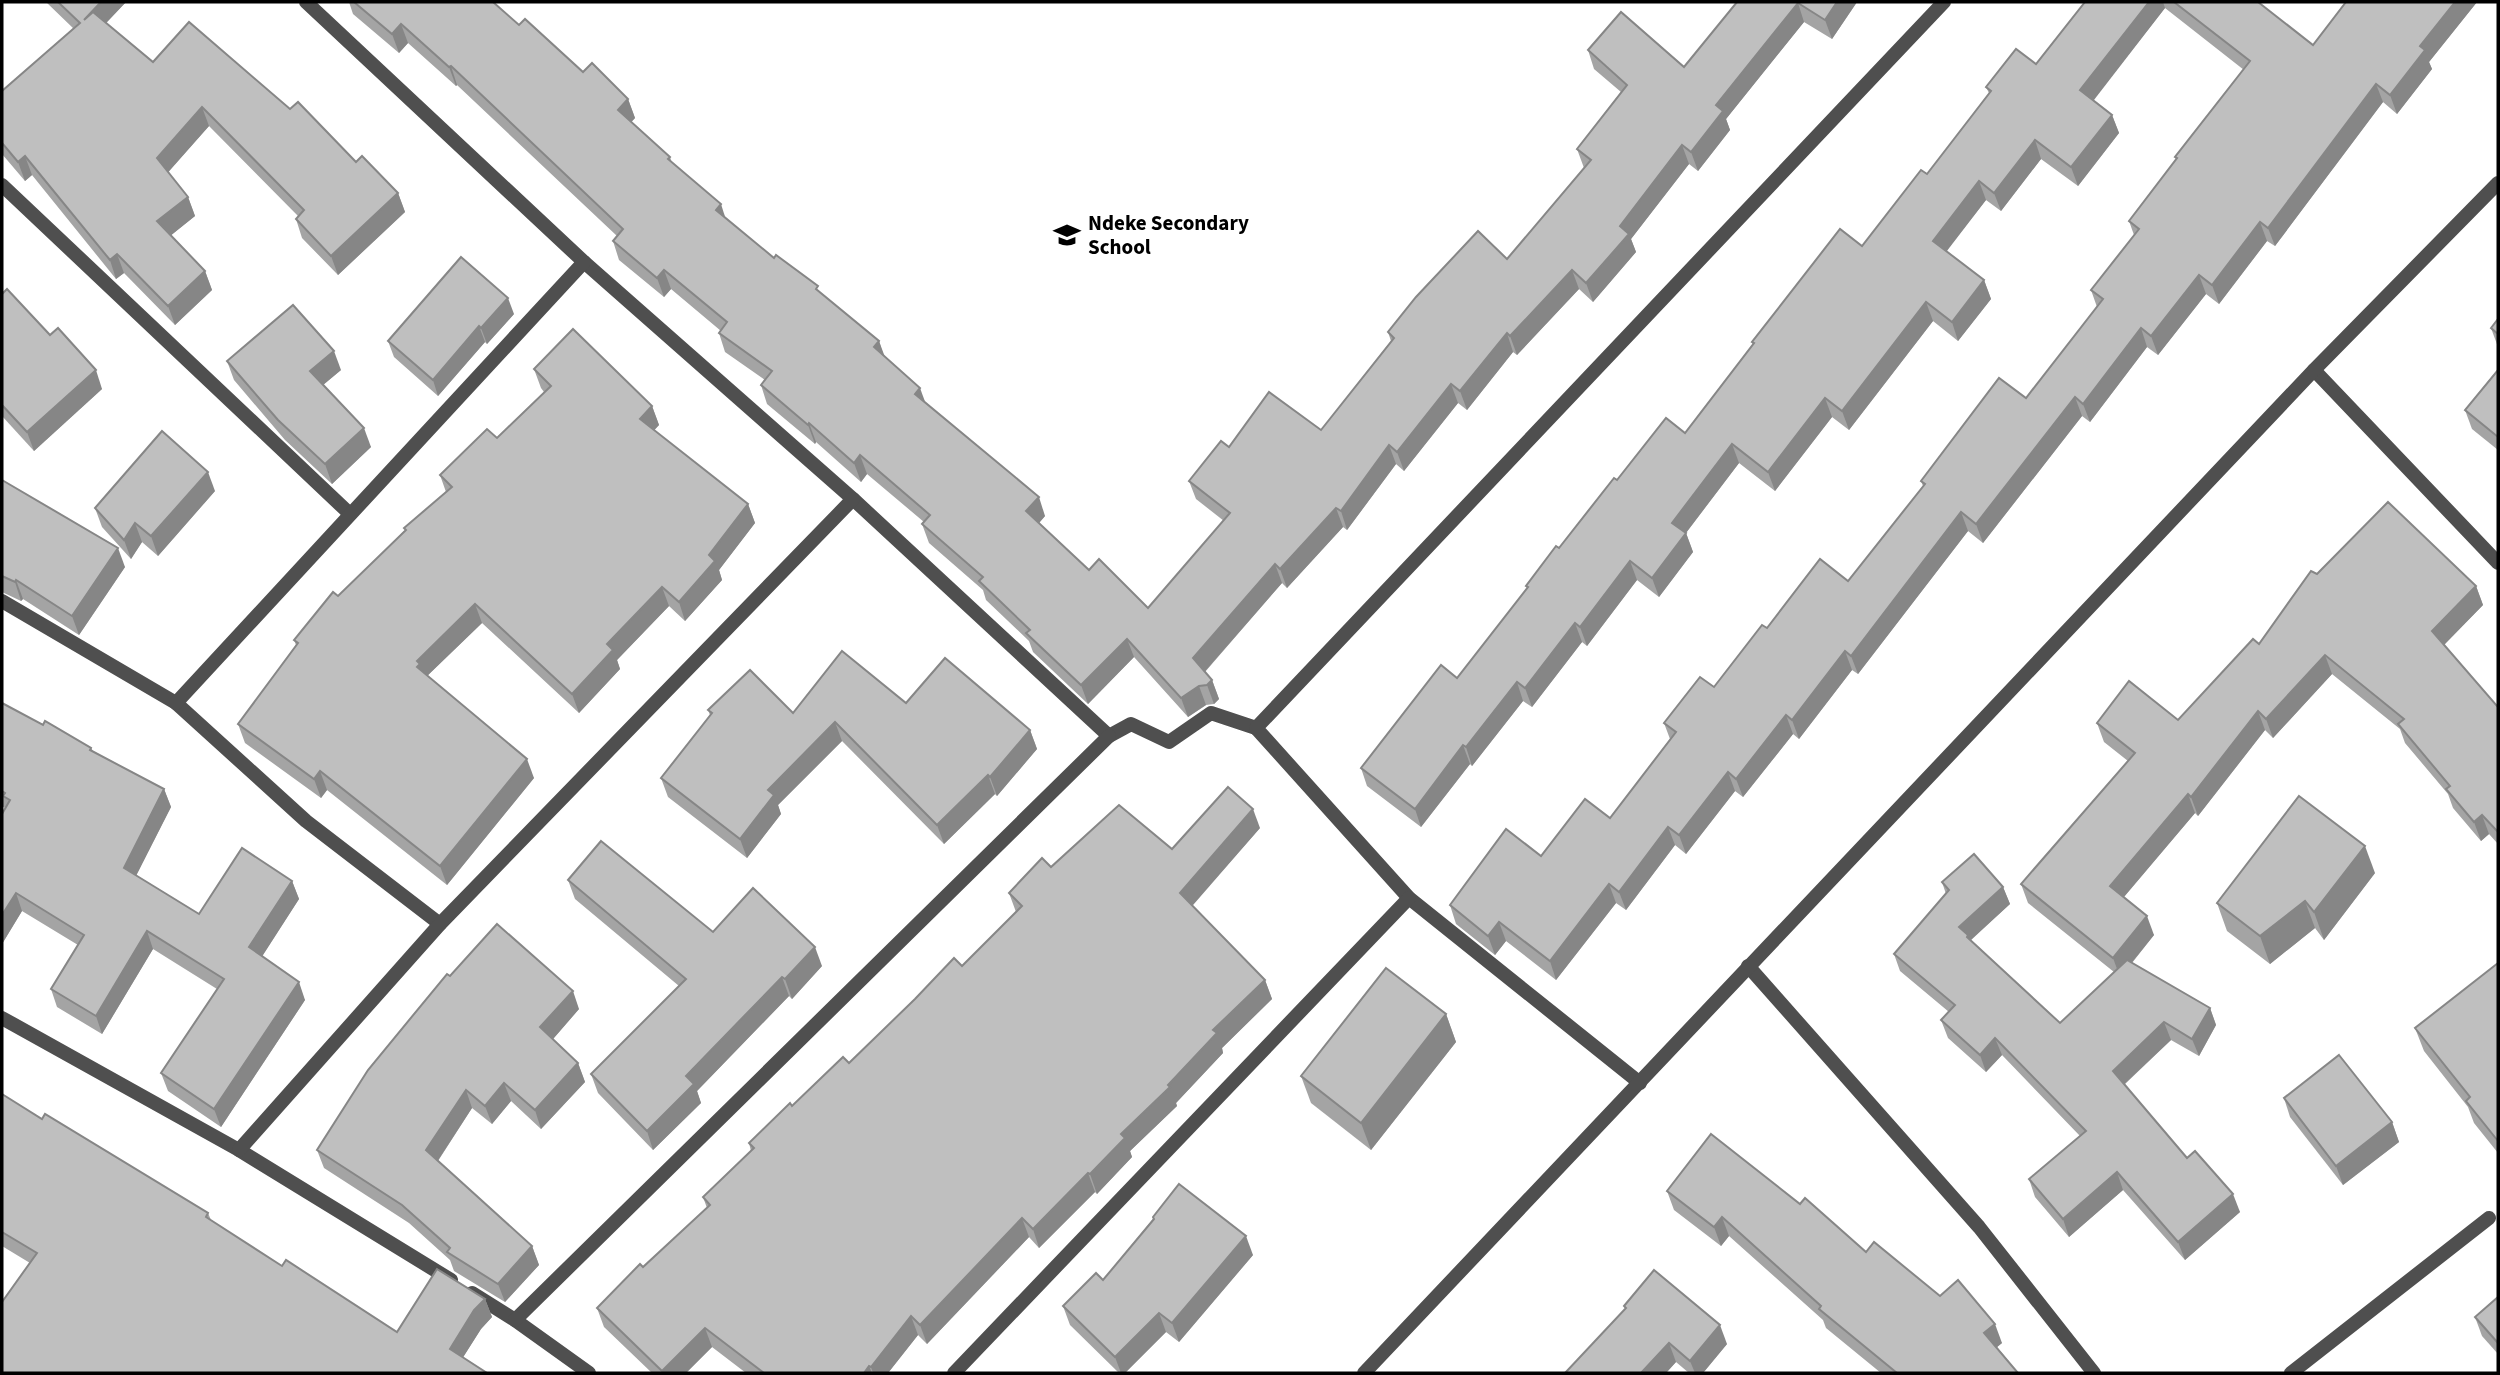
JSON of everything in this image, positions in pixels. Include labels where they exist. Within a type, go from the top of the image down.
[{"type":"street","points":[[306,2],[584,262],[853,499],[1109,736]]},
{"type":"street","points":[[1256,728],[1944,2]]},
{"type":"street","points":[[1364,1373],[2314,370],[2498,183]]},
{"type":"street","points":[[2,185],[349,514]]},
{"type":"street","points":[[176,703],[584,262]]},
{"type":"street","points":[[2314,370],[2498,563]]},
{"type":"street","points":[[239,1150],[440,925],[853,499]]},
{"type":"street","points":[[2,601],[176,703],[306,821],[440,925]]},
{"type":"street","points":[[515,1320],[1109,736],[1131,724],[1169,742],[1211,713],[1256,728],[1409,898],[1640,1083]]},
{"type":"street","points":[[954,1373],[1409,898]]},
{"type":"street","points":[[1748,966],[1979,1227],[2094,1373]]},
{"type":"street","points":[[2,1018],[239,1150],[515,1320],[589,1373]]},
{"type":"street","points":[[2291,1373],[2489,1218]]},
{"type":"building","points":[[58,2],[101,2],[84,20],[93,12],[153,62],[189,22],[290,109],[298,102],[356,162],[362,156],[398,193],[331,256],[296,219],[304,210],[202,107],[157,158],[188,197],[157,221],[205,271],[168,306],[117,254],[110,260],[25,156],[18,162],[2,143],[2,91],[80,23]]},
{"type":"building","points":[[354,2],[493,2],[519,25],[525,19],[583,72],[592,63],[628,99],[618,110],[670,157],[668,159],[721,204],[716,210],[774,258],[776,255],[818,286],[816,289],[879,341],[874,347],[920,388],[915,394],[1039,497],[1026,511],[1089,570],[1099,559],[1148,608],[1230,513],[1189,481],[1221,441],[1229,447],[1269,392],[1321,430],[1394,338],[1388,332],[1416,297],[1478,231],[1507,259],[1591,160],[1577,149],[1627,85],[1588,50],[1621,12],[1684,67],[1737,2],[1837,2],[1825,20],[1798,3],[1716,105],[1723,111],[1691,152],[1682,145],[1620,226],[1629,234],[1586,283],[1572,270],[1510,336],[1507,333],[1460,391],[1451,384],[1397,452],[1389,445],[1341,511],[1336,508],[1280,569],[1275,564],[1193,658],[1212,680],[1181,698],[1127,639],[1081,685],[1026,633],[1030,630],[979,581],[983,577],[922,524],[930,515],[860,455],[854,463],[761,385],[772,371],[719,333],[727,322],[664,270],[657,278],[613,241],[623,229],[451,66],[401,24],[392,34]]},
{"type":"building","points":[[2085,2],[2149,2],[2080,90],[2112,115],[2071,167],[2035,140],[1994,193],[1979,181],[1933,241],[1984,280],[1952,322],[1926,302],[1842,411],[1825,398],[1768,472],[1732,444],[1672,523],[1686,533],[1652,578],[1630,561],[1580,627],[1575,623],[1525,688],[1517,682],[1466,747],[1463,745],[1415,809],[1361,768],[1441,665],[1457,678],[1528,587],[1526,586],[1556,546],[1559,548],[1666,418],[1685,433],[1840,229],[1862,246],[1921,170],[1927,174],[1991,91],[1986,87],[2016,49],[2036,64]]},
{"type":"building","points":[[2174,2],[2258,2],[2313,45],[2346,2],[2455,2],[2420,46],[2425,50],[2390,95],[2376,84],[2268,228],[2260,222],[2212,285],[2199,275],[2151,336],[2141,328],[2083,404],[2075,397],[1976,524],[1961,512],[1851,656],[1845,651],[1792,720],[1786,715],[1736,779],[1728,772],[1679,835],[1668,827],[1619,892],[1609,884],[1550,961],[1499,922],[1488,936],[1450,905],[1506,829],[1541,856],[1585,799],[1610,818],[1676,732],[1664,723],[1700,677],[1714,687],[1762,625],[1767,628],[1820,559],[1848,581],[1925,484],[1921,481],[1999,378],[2026,398],[2103,299],[2091,290],[2139,229],[2129,221],[2250,61]]},
{"type":"building","points":[[461,257],[508,298],[481,328],[479,326],[433,380],[388,341]]},
{"type":"building","points":[[7,289],[50,335],[58,328],[96,370],[27,432],[2,405],[2,292]]},
{"type":"building","points":[[293,305],[334,351],[310,371],[364,428],[325,464],[278,420],[227,361]]},
{"type":"building","points":[[2498,319],[2498,334],[2491,328]]},
{"type":"building","points":[[573,329],[652,406],[640,419],[748,504],[709,555],[715,561],[679,602],[662,587],[607,644],[613,650],[572,694],[475,604],[417,661],[420,664],[417,667],[527,759],[440,866],[320,771],[314,779],[238,724],[298,643],[294,640],[333,592],[338,596],[406,530],[404,528],[452,487],[440,475],[487,429],[497,438],[551,386],[534,369]]},
{"type":"building","points":[[2498,370],[2498,437],[2465,410]]},
{"type":"building","points":[[162,431],[208,472],[151,536],[135,523],[124,540],[95,508]]},
{"type":"building","points":[[2,480],[118,548],[72,616],[16,580],[15,582],[2,576]]},
{"type":"building","points":[[2388,502],[2476,586],[2432,631],[2498,707],[2498,832],[2482,815],[2474,822],[2446,789],[2450,786],[2398,724],[2404,719],[2325,655],[2266,719],[2258,711],[2191,797],[2188,794],[2110,886],[2147,916],[2113,958],[2021,884],[2135,753],[2097,723],[2129,681],[2178,720],[2253,639],[2259,644],[2311,571],[2317,574]]},
{"type":"building","points":[[842,651],[906,703],[945,658],[1030,730],[990,777],[988,775],[937,825],[835,722],[768,790],[774,795],[740,839],[661,778],[712,713],[708,710],[750,670],[793,713]]},
{"type":"building","points":[[2,703],[43,725],[45,721],[91,748],[90,750],[164,789],[124,868],[199,914],[242,848],[292,881],[249,947],[299,982],[214,1109],[161,1073],[224,979],[147,931],[96,1016],[51,989],[84,935],[16,893],[2,915],[2,814],[10,800],[3,796],[5,793],[2,791]]},
{"type":"building","points":[[1228,787],[1253,809],[1180,893],[1265,980],[1213,1030],[1217,1033],[1168,1085],[1170,1087],[1121,1134],[1125,1138],[1090,1174],[1088,1173],[1033,1229],[1022,1218],[920,1325],[911,1316],[864,1373],[764,1373],[705,1328],[662,1371],[597,1308],[640,1264],[643,1267],[710,1205],[703,1197],[754,1148],[749,1143],[790,1103],[792,1106],[843,1057],[849,1063],[954,958],[962,966],[1022,906],[1009,893],[1042,858],[1051,867],[1119,805],[1172,849]]},
{"type":"building","points":[[2299,796],[2365,846],[2314,912],[2305,901],[2260,936],[2217,903]]},
{"type":"building","points":[[601,841],[713,932],[753,888],[815,947],[785,979],[782,977],[686,1076],[694,1084],[647,1131],[591,1074],[686,979],[568,880]]},
{"type":"building","points":[[1974,854],[2003,887],[1959,927],[2060,1023],[2127,960],[2210,1008],[2192,1039],[2164,1022],[2113,1071],[2187,1158],[2195,1151],[2233,1194],[2178,1242],[2117,1172],[2063,1219],[2029,1179],[2086,1131],[1995,1038],[1980,1055],[1941,1020],[1955,1005],[1894,954],[1949,890],[1942,882]]},
{"type":"building","points":[[497,924],[573,991],[540,1027],[578,1063],[535,1110],[504,1083],[485,1106],[466,1090],[426,1150],[532,1246],[498,1284],[447,1252],[450,1248],[402,1205],[317,1150],[368,1070],[447,974],[450,976]]},
{"type":"building","points":[[2498,963],[2498,1141],[2466,1101],[2470,1097],[2415,1028]]},
{"type":"building","points":[[1386,968],[1446,1014],[1361,1123],[1301,1076]]},
{"type":"building","points":[[2339,1055],[2392,1122],[2336,1166],[2284,1098]]},
{"type":"building","points":[[2,1094],[42,1119],[45,1114],[208,1213],[206,1217],[282,1266],[286,1260],[397,1332],[437,1269],[485,1299],[474,1310],[450,1349],[487,1373],[2,1373],[2,1302],[37,1253],[2,1232]]},
{"type":"building","points":[[1711,1134],[1800,1204],[1805,1198],[1866,1252],[1874,1242],[1940,1296],[1958,1280],[1995,1324],[1984,1333],[2018,1373],[1897,1373],[1819,1309],[1821,1306],[1722,1217],[1714,1227],[1667,1191]]},
{"type":"building","points":[[1179,1184],[1246,1236],[1172,1323],[1159,1313],[1115,1357],[1063,1306],[1096,1273],[1103,1280],[1154,1219]]},
{"type":"building","points":[[1654,1270],[1720,1325],[1690,1361],[1669,1343],[1641,1373],[1565,1373],[1626,1308],[1624,1306]]},
{"type":"building","points":[[2498,1297],[2498,1343],[2475,1317]]},
{"type":"place","name":"Ndeke Secondary School","points":[[1067,235]]}]
